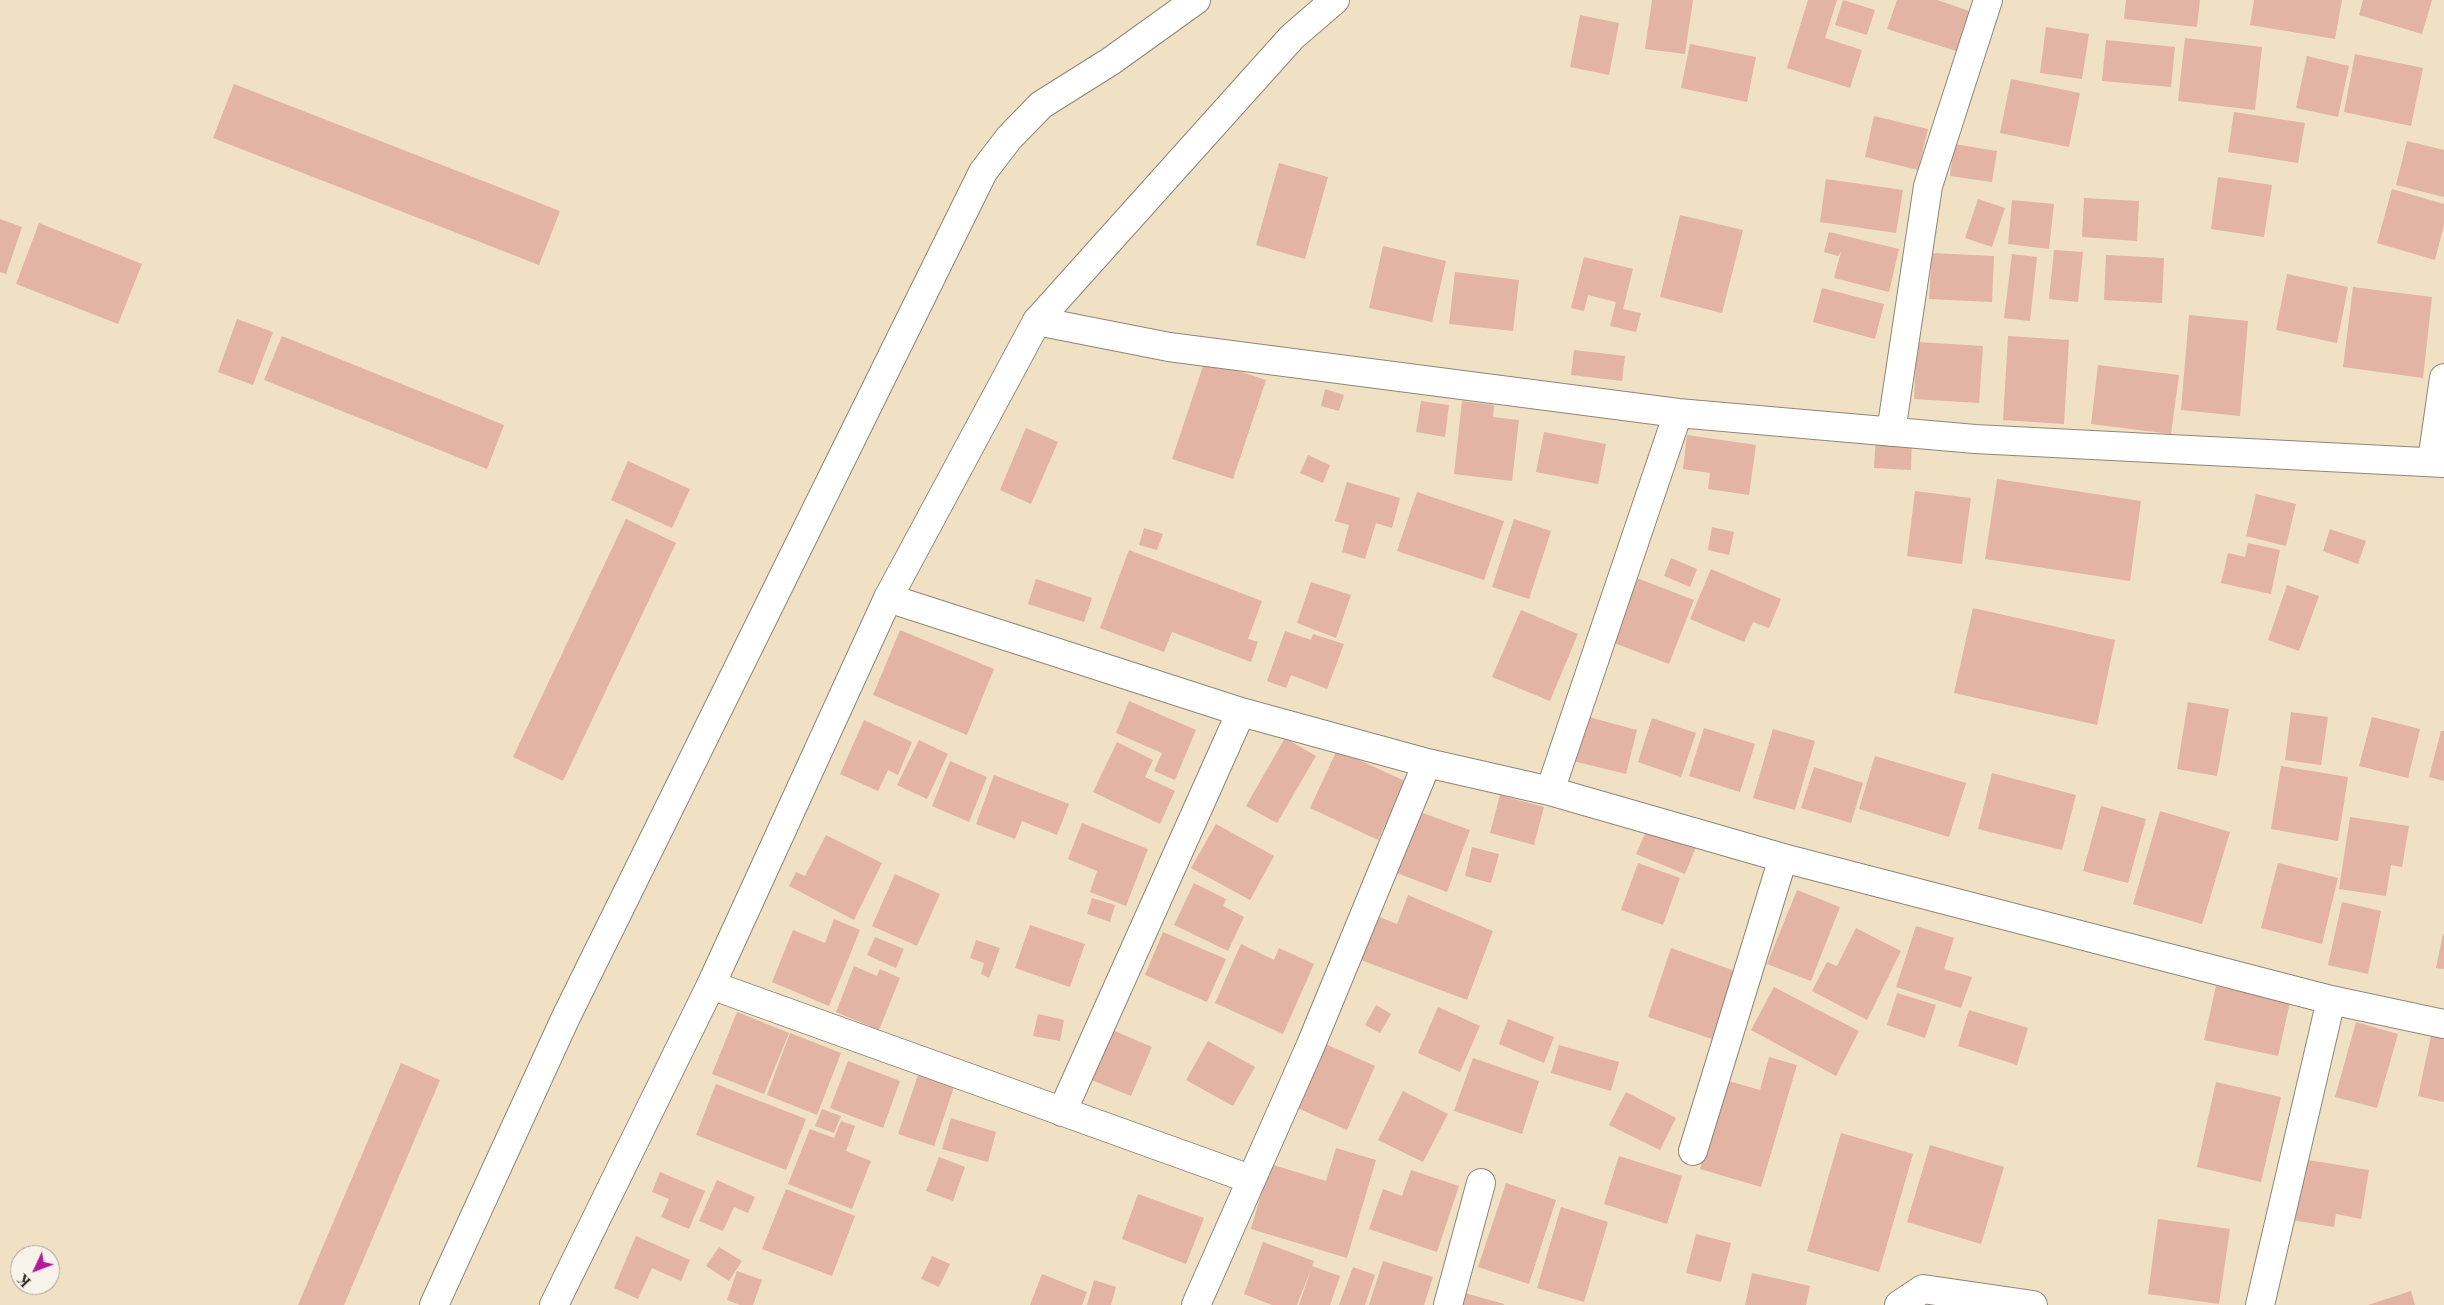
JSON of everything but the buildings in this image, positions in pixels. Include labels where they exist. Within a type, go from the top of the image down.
[{"type":"street","points":[[434,1305],[566,1017],[983,172],[1009,138],[1041,105],[1111,61],[1196,0]]},
{"type":"street","points":[[554,1305],[711,984],[888,598],[1037,321],[1292,37],[1334,0]]},
{"type":"street","points":[[1891,432],[1928,186],[1988,0]]},
{"type":"street","points":[[1037,321],[1169,346],[1678,413],[1974,439],[2438,462],[2444,378]]},
{"type":"street","points":[[1550,791],[1678,413]]},
{"type":"street","points":[[888,598],[1241,712],[1427,764],[1550,791],[1783,858],[2330,1000],[2444,1024]]},
{"type":"street","points":[[1062,1112],[1241,712]]},
{"type":"street","points":[[1196,1305],[1250,1179],[1310,1047],[1427,764]]},
{"type":"street","points":[[1693,1151],[1783,858]]},
{"type":"street","points":[[711,984],[1250,1179]]},
{"type":"street","points":[[2260,1305],[2330,1000]]},
{"type":"street","points":[[1448,1305],[1481,1183]]},
{"type":"street","points":[[1899,1305],[1923,1289],[2033,1305]]}]
